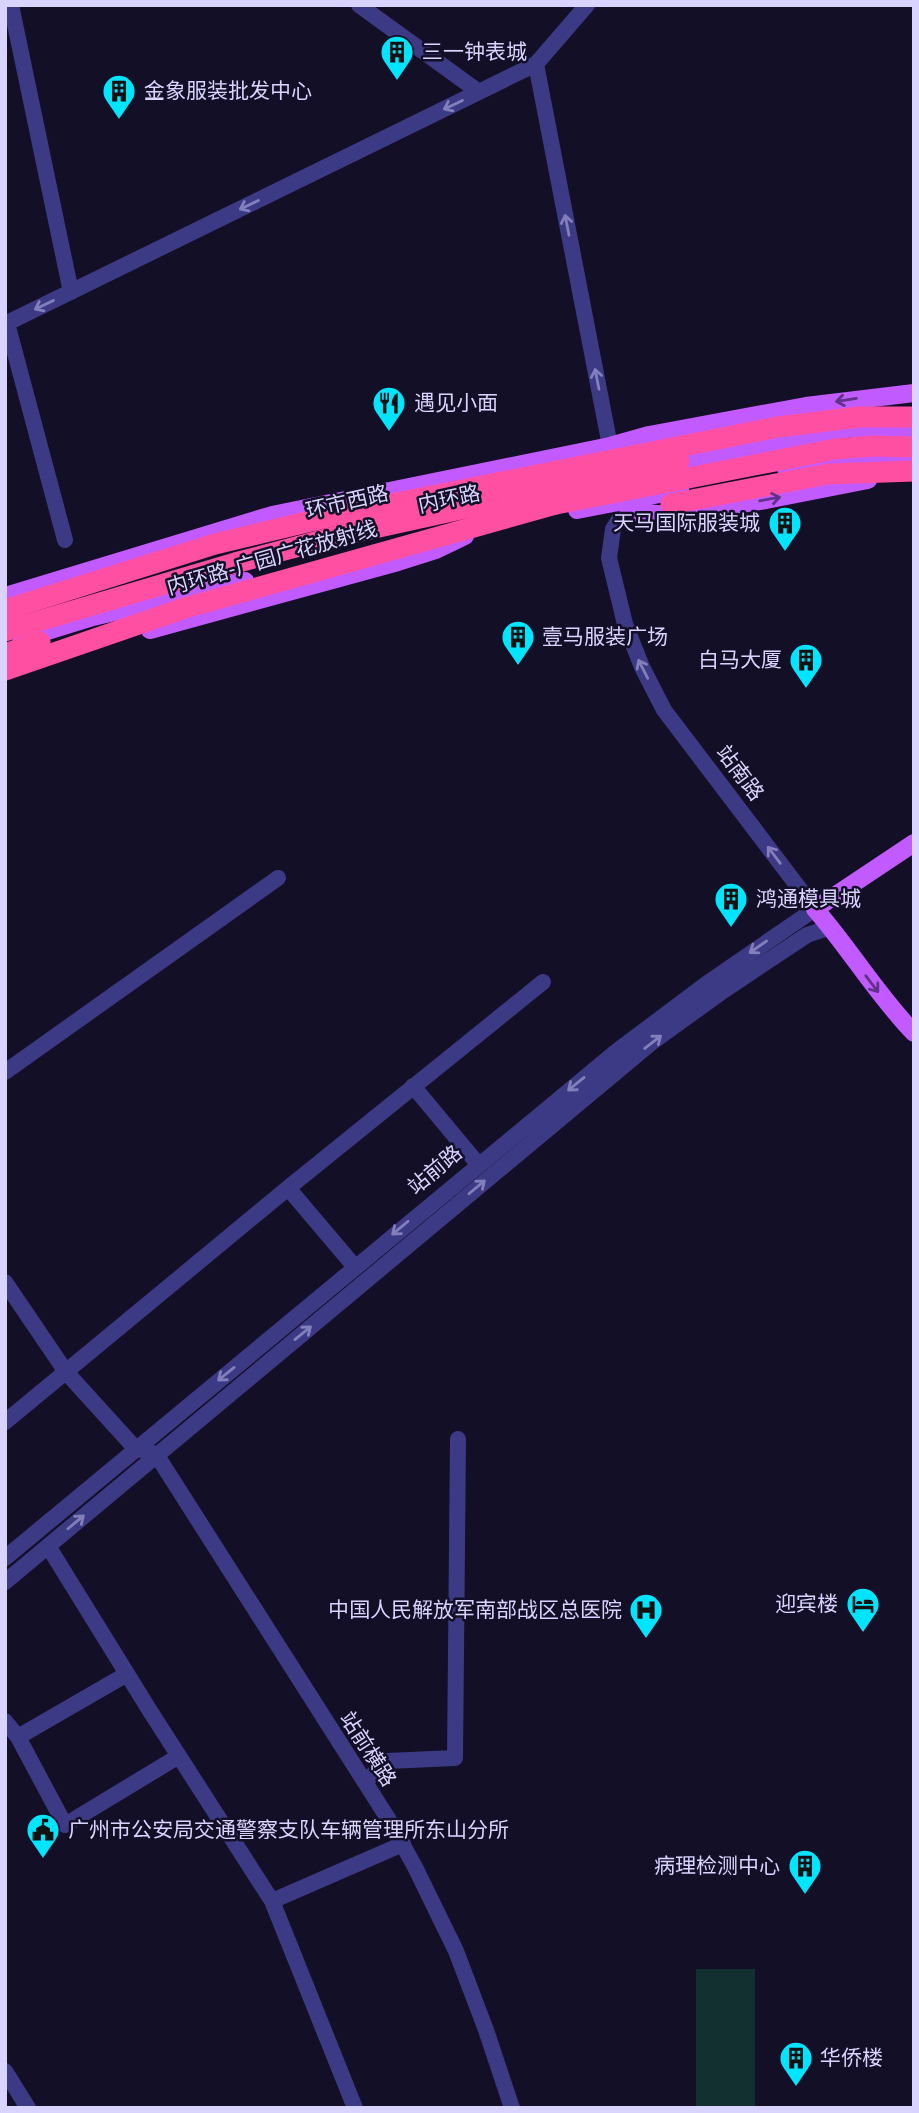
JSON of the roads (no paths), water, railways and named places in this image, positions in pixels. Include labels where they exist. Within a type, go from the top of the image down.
[{"type":"highway","name":"内环路","points":[[5,610],[215,544],[332,516],[778,427],[859,416],[914,418]]},
{"type":"highway","name":"内环路","points":[[7,668],[106,619],[275,567],[386,538],[836,450],[873,446],[914,447]]},
{"type":"highway","points":[[5,631],[268,554],[679,461]]},
{"type":"highway","points":[[671,503],[786,480],[851,472],[914,471]]},
{"type":"main road","points":[[29,617],[13,593],[272,515],[610,446],[649,435],[806,406],[914,393]]},
{"type":"main road","name":"环市西路","points":[[5,625],[164,574],[299,537],[439,505],[914,418]]},
{"type":"main road","points":[[846,429],[914,429]]},
{"type":"main road","points":[[491,526],[436,550],[398,562],[7,668],[5,645],[93,617],[406,540],[811,465],[849,460],[914,458]]},
{"type":"main road","points":[[577,510],[671,514],[766,500],[914,471]]},
{"type":"main road","points":[[629,512],[671,503]]},
{"type":"main road","points":[[160,602],[166,625]]},
{"type":"main road","name":"站前路","points":[[815,909],[914,843]]},
{"type":"main road","name":"站南路","points":[[815,909],[896,1015],[914,1033]]},
{"type":"street","points":[[11,5],[71,292]]},
{"type":"street","points":[[359,5],[479,92]]},
{"type":"street","points":[[65,540],[6,324],[536,64],[587,5]]},
{"type":"street","points":[[536,64],[610,446]]},
{"type":"street","name":"站南路","points":[[629,512],[620,517],[612,529],[609,558],[625,624],[642,667],[664,710],[815,909]]},
{"type":"street","points":[[5,1072],[278,878]]},
{"type":"street","name":"站前路","points":[[5,1558],[478,1164],[665,1013],[815,909]]},
{"type":"street","name":"站前路","points":[[5,1582],[651,1043],[807,934],[824,929],[834,931]]},
{"type":"street","points":[[5,1422],[543,982]]},
{"type":"street","points":[[413,1086],[478,1164]]},
{"type":"street","points":[[288,1188],[355,1267]]},
{"type":"street","points":[[5,1282],[66,1372],[135,1448],[156,1454]]},
{"type":"street","points":[[365,1782],[387,1761],[455,1758],[458,1439]]},
{"type":"street","name":"站前横路","points":[[156,1454],[365,1782],[430,1893],[456,1951],[512,2108]]},
{"type":"street","points":[[48,1546],[272,1901],[355,2108]]},
{"type":"street","points":[[18,1737],[127,1674]]},
{"type":"street","points":[[5,1721],[18,1737],[65,1825],[179,1756]]},
{"type":"street","points":[[272,1901],[402,1844]]},
{"type":"street","points":[[5,2071],[28,2108]]},
{"type":"place","name":"三一钟表城","points":[[397,82]]},
{"type":"place","name":"金象服装批发中心","points":[[119,121]]},
{"type":"place","name":"遇见小面","points":[[389,433]]},
{"type":"place","name":"天马国际服装城","points":[[785,553]]},
{"type":"place","name":"壹马服装广场","points":[[518,667]]},
{"type":"place","name":"白马大厦","points":[[806,690]]},
{"type":"place","name":"鸿通模具城","points":[[731,929]]},
{"type":"place","name":"迎宾楼","points":[[863,1634]]},
{"type":"place","name":"中国人民解放军南部战区总医院","points":[[646,1640]]},
{"type":"place","name":"广州市公安局交通警察支队车辆管理所东山分所","points":[[43,1860]]},
{"type":"place","name":"病理检测中心","points":[[805,1896]]},
{"type":"place","name":"华侨楼","points":[[796,2088]]}]
